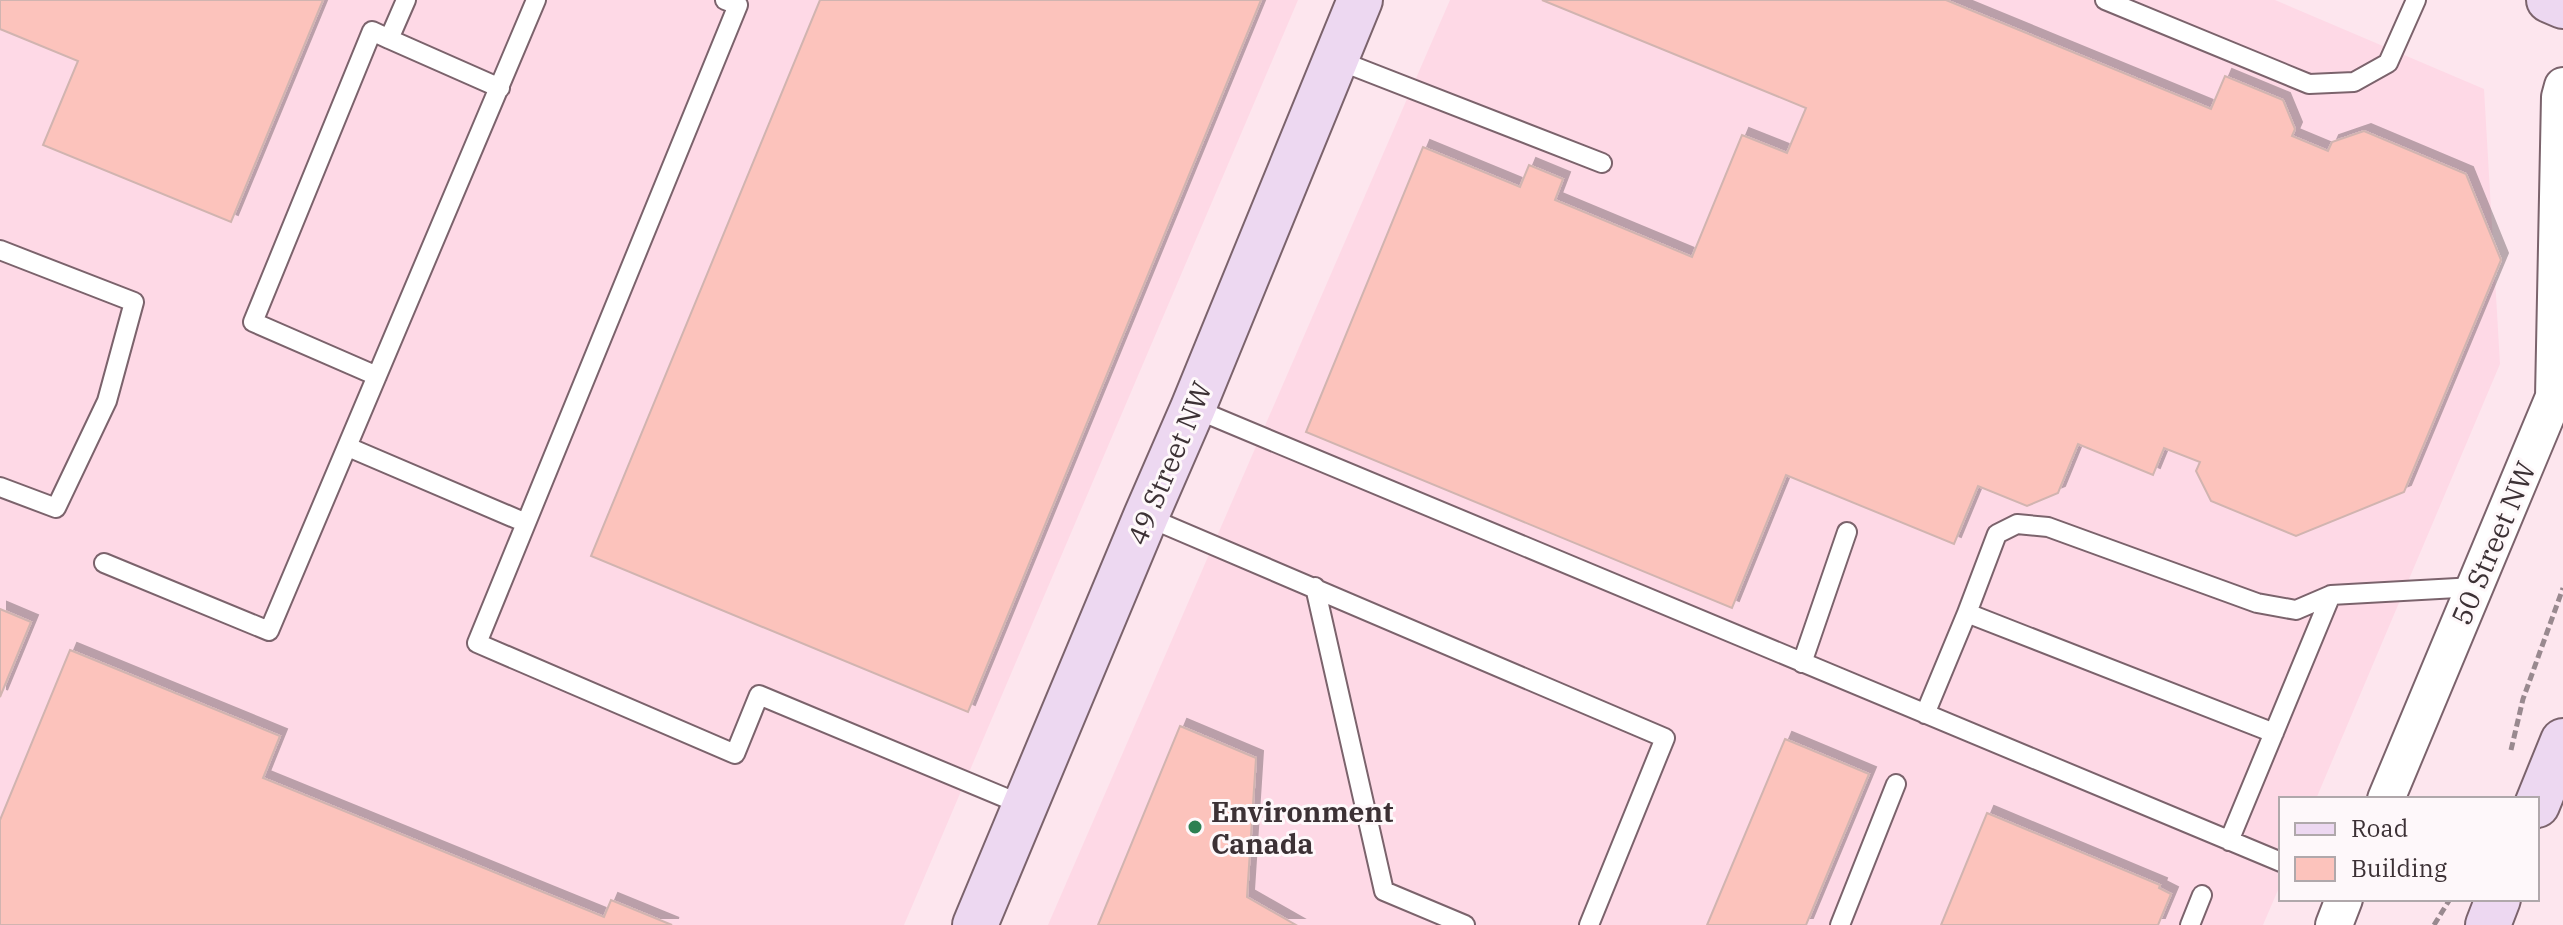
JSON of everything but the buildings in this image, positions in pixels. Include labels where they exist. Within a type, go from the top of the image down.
[{"type":"street","name":"49 Street NW","points":[[975,925],[1193,408],[1360,0]]},
{"type":"street","points":[[2549,0],[2563,6]]},
{"type":"street","name":"50 Street NW","points":[[2387,797],[2554,397],[2560,97],[2563,86]]},
{"type":"street","points":[[2539,800],[2563,741]]},
{"type":"street","points":[[2334,925],[2343,901]]},
{"type":"street","points":[[2488,925],[2497,901]]},
{"type":"lane","points":[[389,39],[406,0]]},
{"type":"lane","points":[[104,563],[269,631],[536,0]]},
{"type":"lane","points":[[725,0],[738,5],[477,643],[735,754],[759,695],[1025,806]]},
{"type":"lane","points":[[2105,0],[2309,84],[2354,82],[2388,63],[2416,0]]},
{"type":"lane","points":[[377,376],[253,322],[372,31],[500,88]]},
{"type":"lane","points":[[1335,59],[1602,163]]},
{"type":"lane","points":[[0,250],[134,302],[107,401],[56,508],[0,487]]},
{"type":"lane","points":[[1193,408],[2279,861]]},
{"type":"lane","points":[[348,447],[526,523]]},
{"type":"lane","points":[[1146,516],[1665,738],[1589,925]]},
{"type":"lane","points":[[1925,714],[1997,534],[2017,524],[2048,527],[2257,603],[2296,610],[2331,595],[2475,587]]},
{"type":"lane","points":[[1802,663],[1847,532]]},
{"type":"lane","points":[[1315,587],[1384,891],[1465,925]]},
{"type":"lane","points":[[2229,841],[2331,595]]},
{"type":"lane","points":[[1967,613],[2274,733]]},
{"type":"lane","points":[[1840,925],[1896,784]]},
{"type":"lane","points":[[2190,925],[2202,895]]},
{"type":"path","points":[[2510,755],[2517,718],[2563,588]]},
{"type":"path","points":[[2434,925],[2449,901]]},
{"type":"shaded area","points":[[0,0],[1298,0],[904,925],[0,925]]},
{"type":"shaded area","points":[[1450,0],[2275,0],[2484,89],[2500,364],[2317,797],[2279,797],[2279,888],[2263,925],[1048,925]]},
{"type":"place","name":"Environment Canada","points":[[1195,827]]}]
